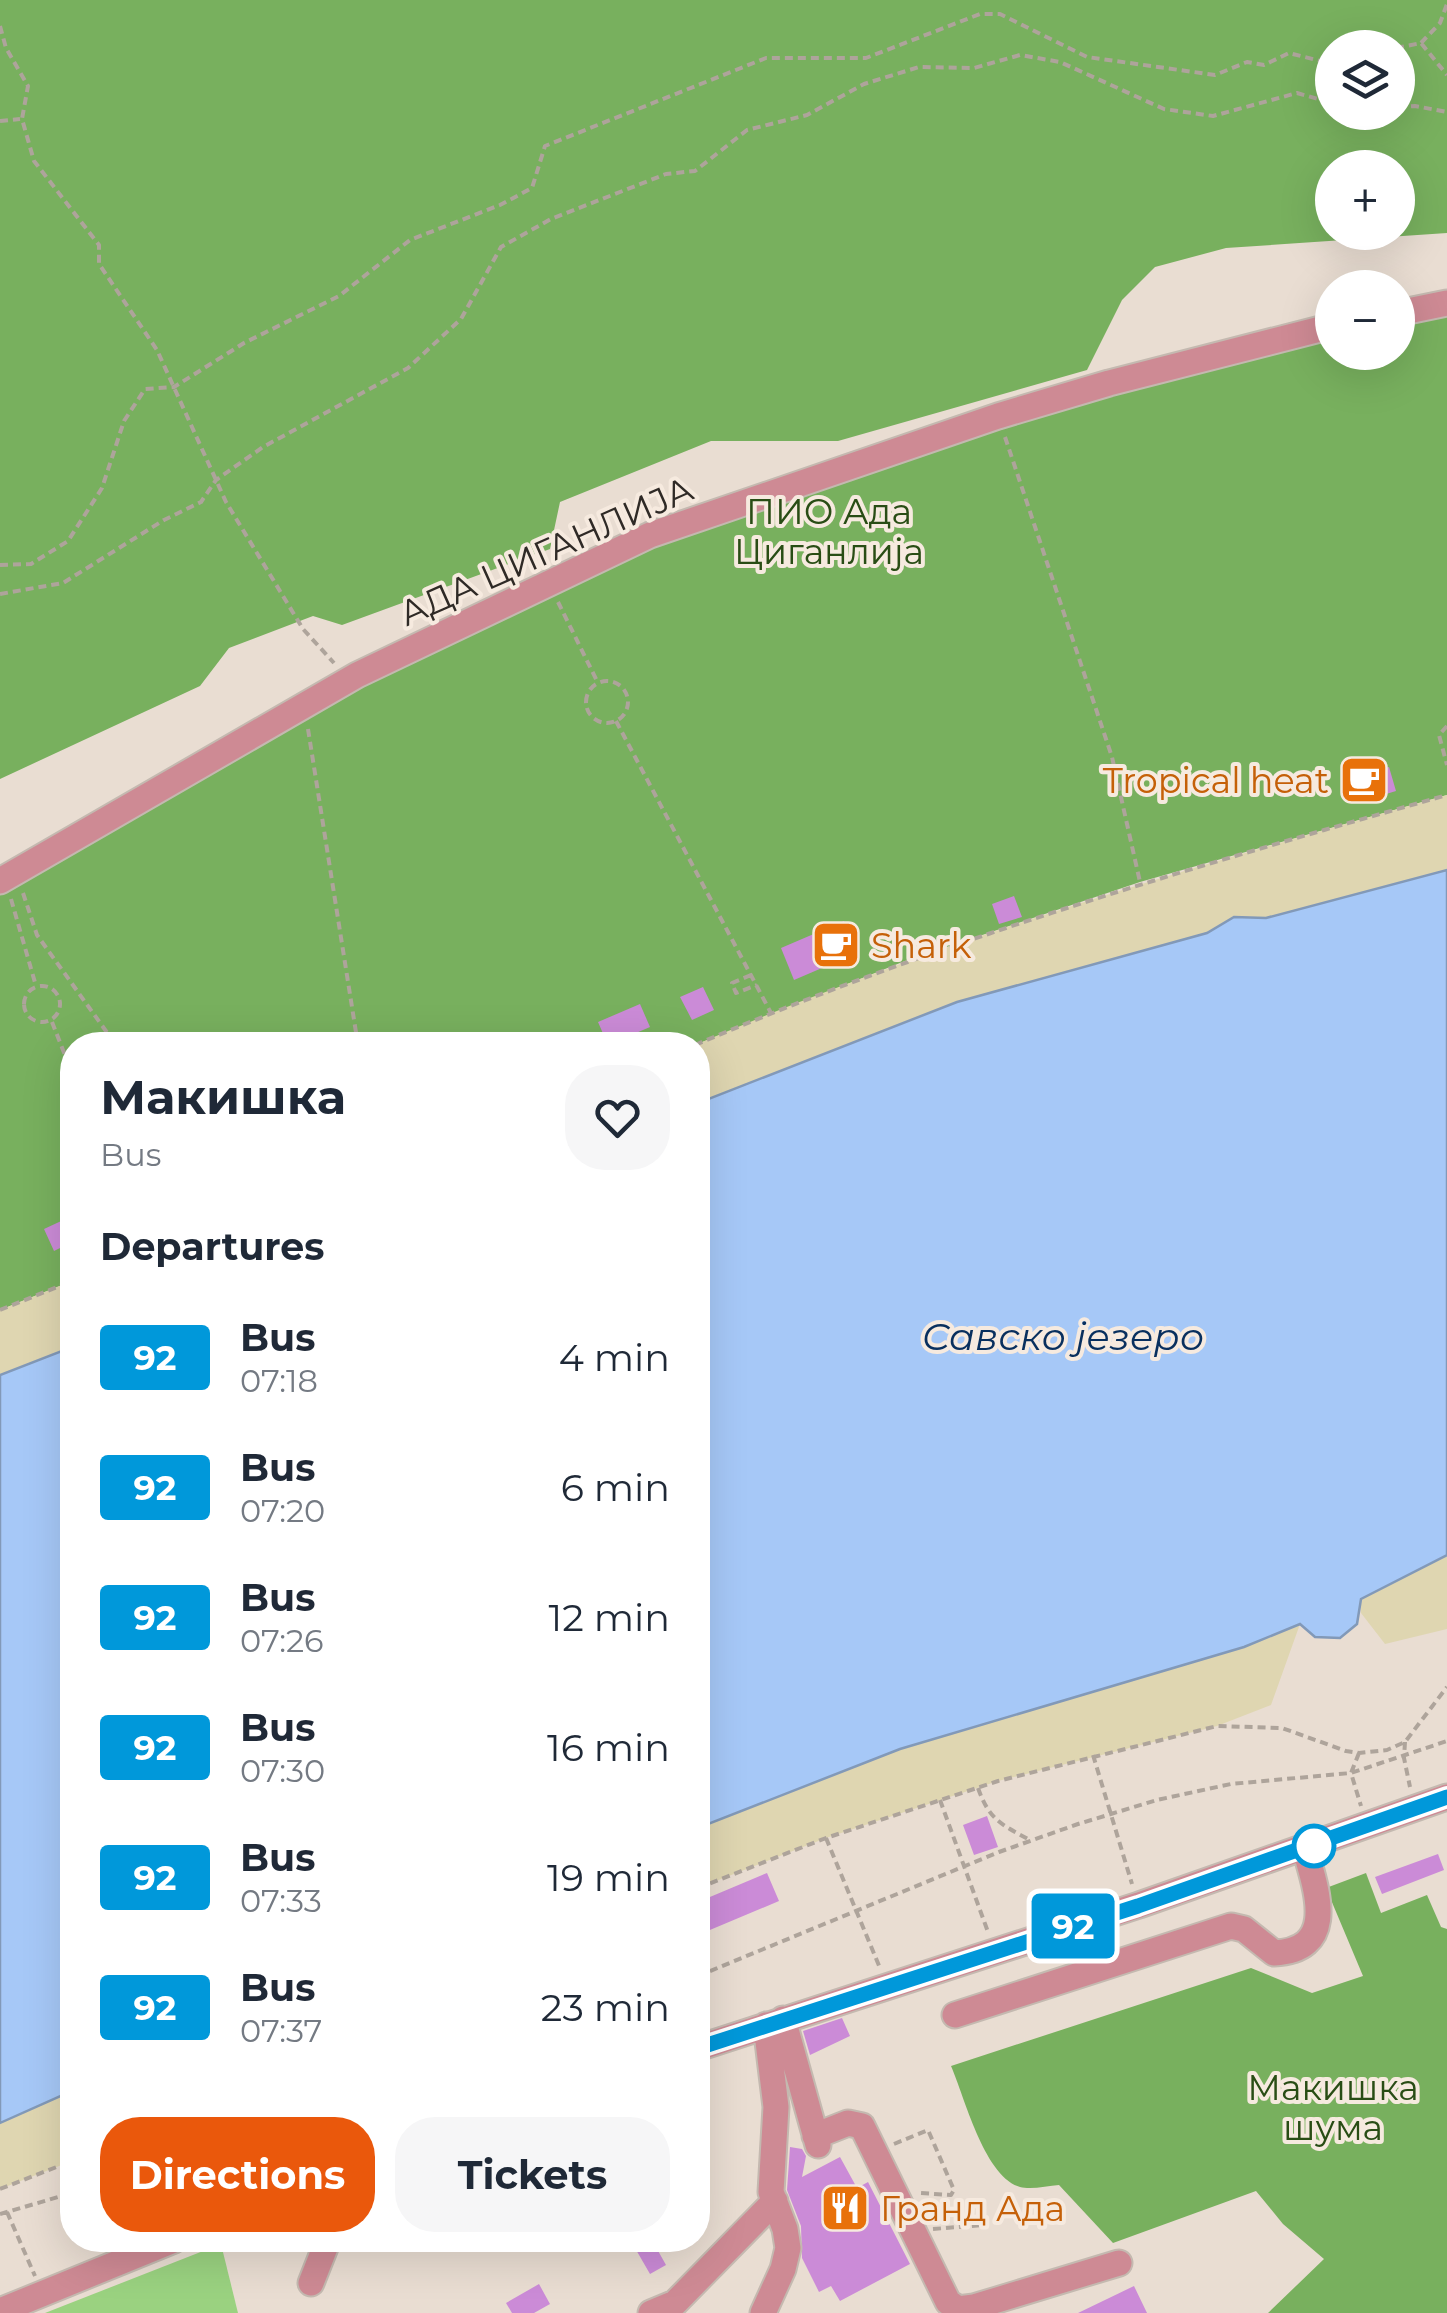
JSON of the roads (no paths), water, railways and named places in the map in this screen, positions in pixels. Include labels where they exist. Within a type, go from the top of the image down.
[{"type":"street","points":[[1415,310],[1447,304]]},
{"type":"street","name":"АДА ЦИГАНЛИЈА","points":[[7,877],[349,679],[650,536],[998,416],[1315,330]]},
{"type":"street","points":[[710,2044],[1138,1906],[1447,1797]]},
{"type":"street","points":[[955,2015],[1231,1926],[1244,1928],[1274,1953],[1298,1948],[1313,1934],[1320,1907],[1305,1849]]},
{"type":"street","points":[[774,2022],[817,2140],[856,2122],[862,2126],[948,2302],[958,2308],[974,2307],[1118,2263]]},
{"type":"street","points":[[763,2313],[788,2248],[771,2182],[776,2107],[774,2022]]},
{"type":"street","points":[[651,2313],[675,2303],[774,2202]]},
{"type":"street","points":[[0,2311],[144,2252]]},
{"type":"street","points":[[311,2282],[323,2252]]},
{"type":"water","name":"Савско језеро","points":[[1447,870],[1447,1555],[1361,1599],[1357,1624],[1340,1638],[1315,1637],[1300,1624],[1244,1647],[900,1749],[710,1823],[710,1098],[957,1002],[1207,933],[1234,917],[1266,918]]},
{"type":"water","points":[[60,1352],[60,2096],[0,2123],[0,1375]]},
{"type":"place","name":"Tropical heat","points":[[1364,780]]},
{"type":"place","name":"Shark","points":[[836,945]]},
{"type":"place","name":"Гранд Ада","points":[[845,2208]]},
{"type":"park label","name":"ПИО Ада Циганлија","points":[[829,531]]},
{"type":"park label","name":"Макишка шума","points":[[1333,2107]]}]
